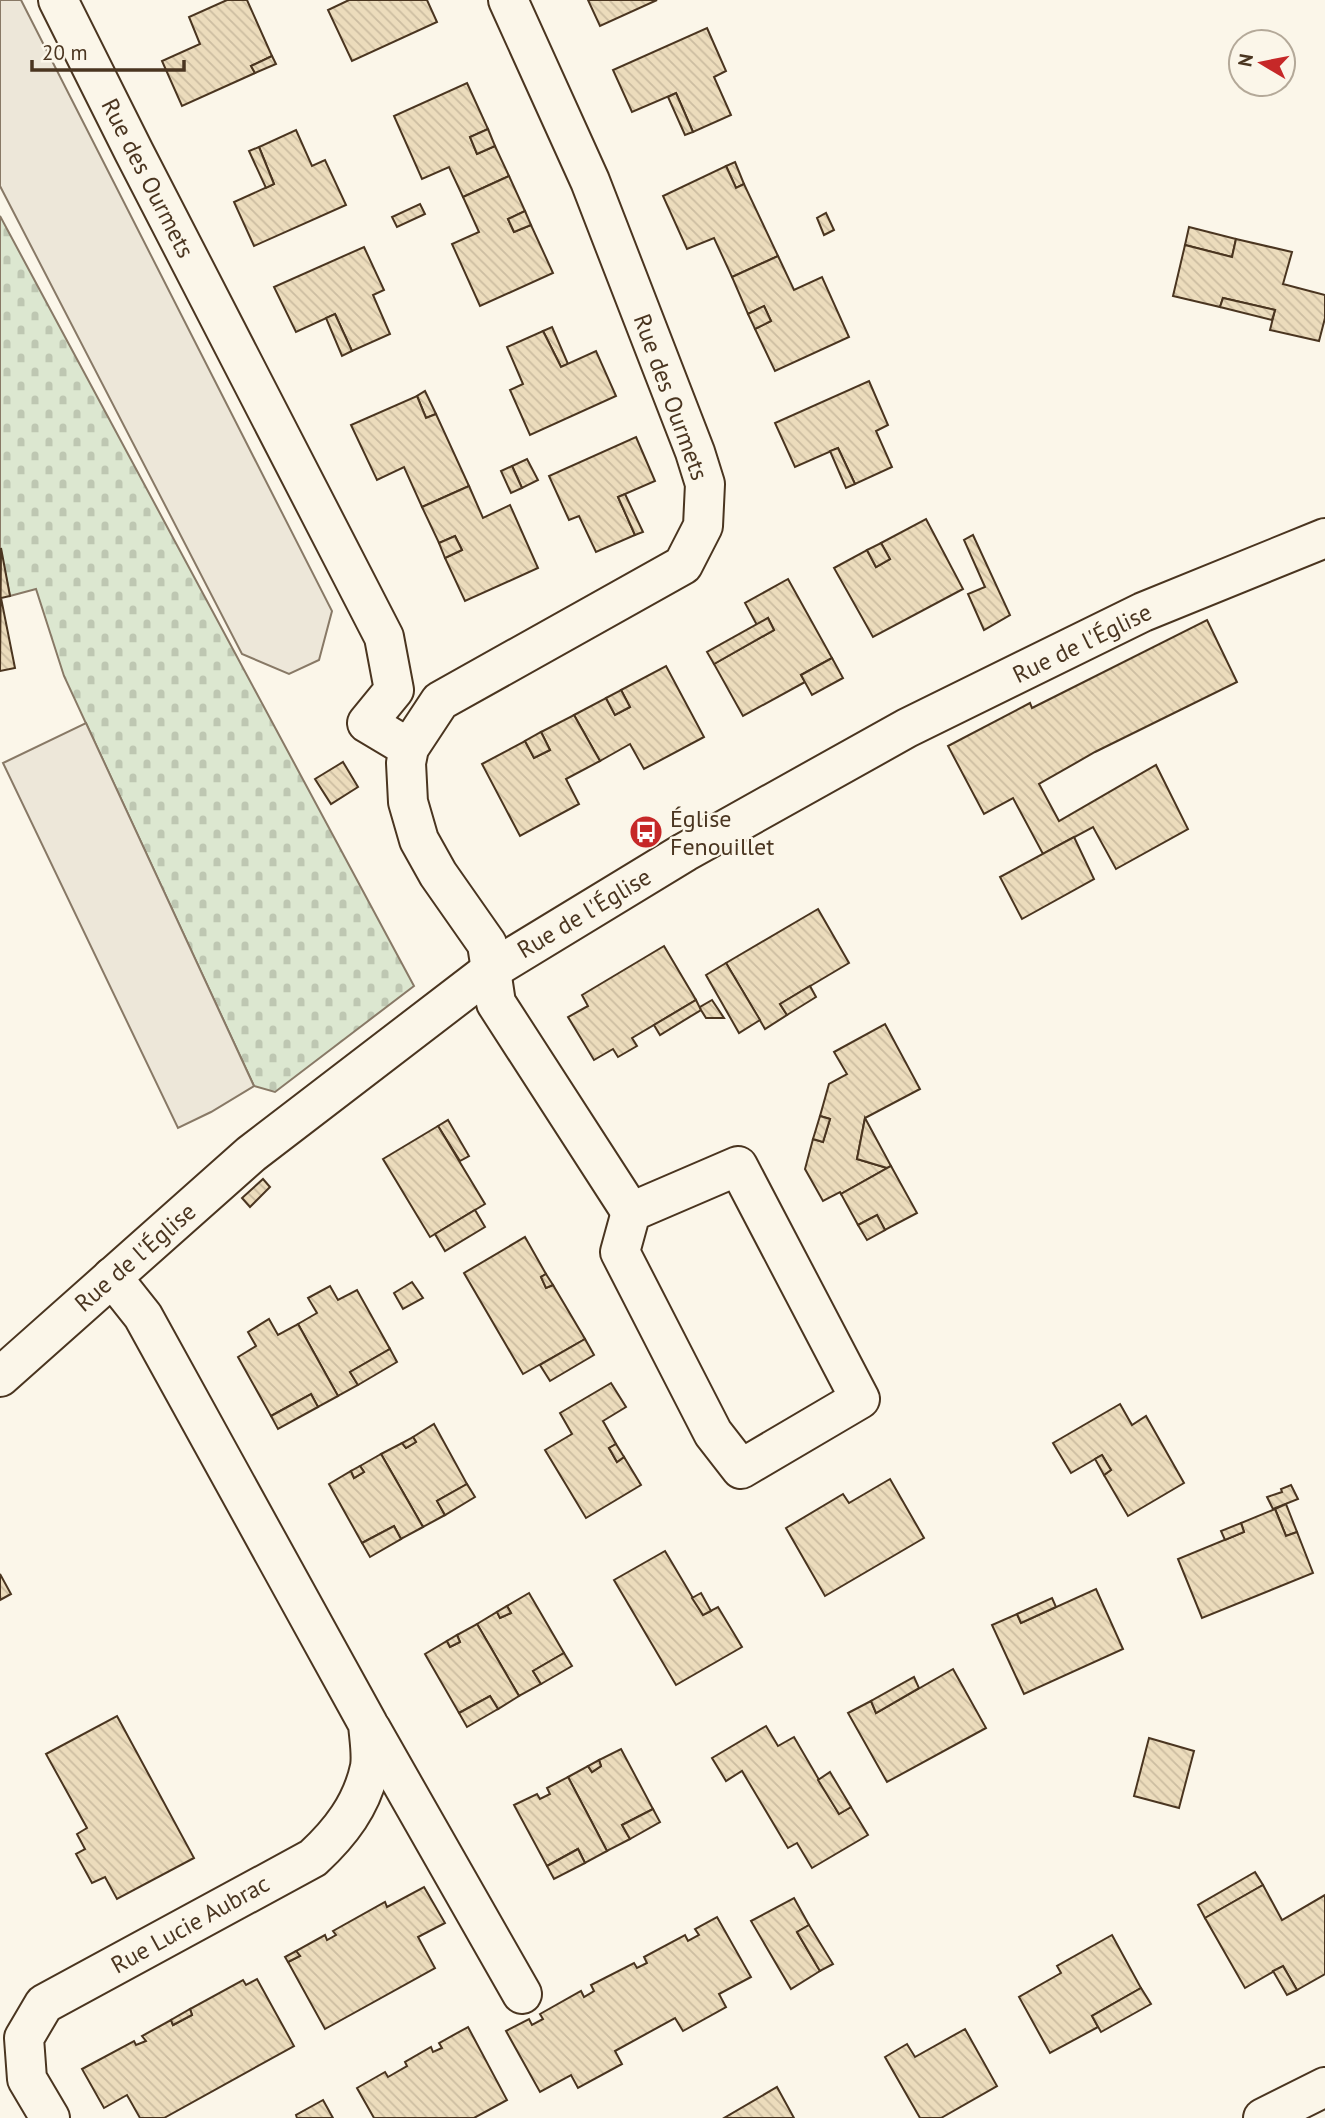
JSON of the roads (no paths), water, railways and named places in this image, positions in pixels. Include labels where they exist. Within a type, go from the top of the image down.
[{"type":"street","name":"Rue des Ourmets","points":[[58,0],[384,637],[394,690],[367,723],[409,748],[440,701],[682,565],[703,526],[705,484],[695,452],[590,181],[508,0]]},
{"type":"street","name":"Rue de l'Église","points":[[0,1377],[251,1154],[491,970],[685,852],[907,728],[1143,612],[1325,538]]},
{"type":"street","points":[[409,748],[406,763],[408,802],[419,840],[438,874],[487,944],[496,1003],[631,1212],[620,1252],[713,1433],[741,1469],[860,1399],[738,1166],[631,1212]]},
{"type":"street","name":"Rue Lucie Aubrac","points":[[112,1277],[144,1317],[368,1724],[522,1994]]},
{"type":"street","name":"Rue Lucie Aubrac","points":[[50,2118],[27,2079],[24,2038],[44,2004],[313,1858],[338,1833],[355,1808],[370,1766],[368,1724]]},
{"type":"street","points":[[1263,2118],[1325,2087]]},
{"type":"place","name":"Église Fenouillet","points":[[646,832]]}]
